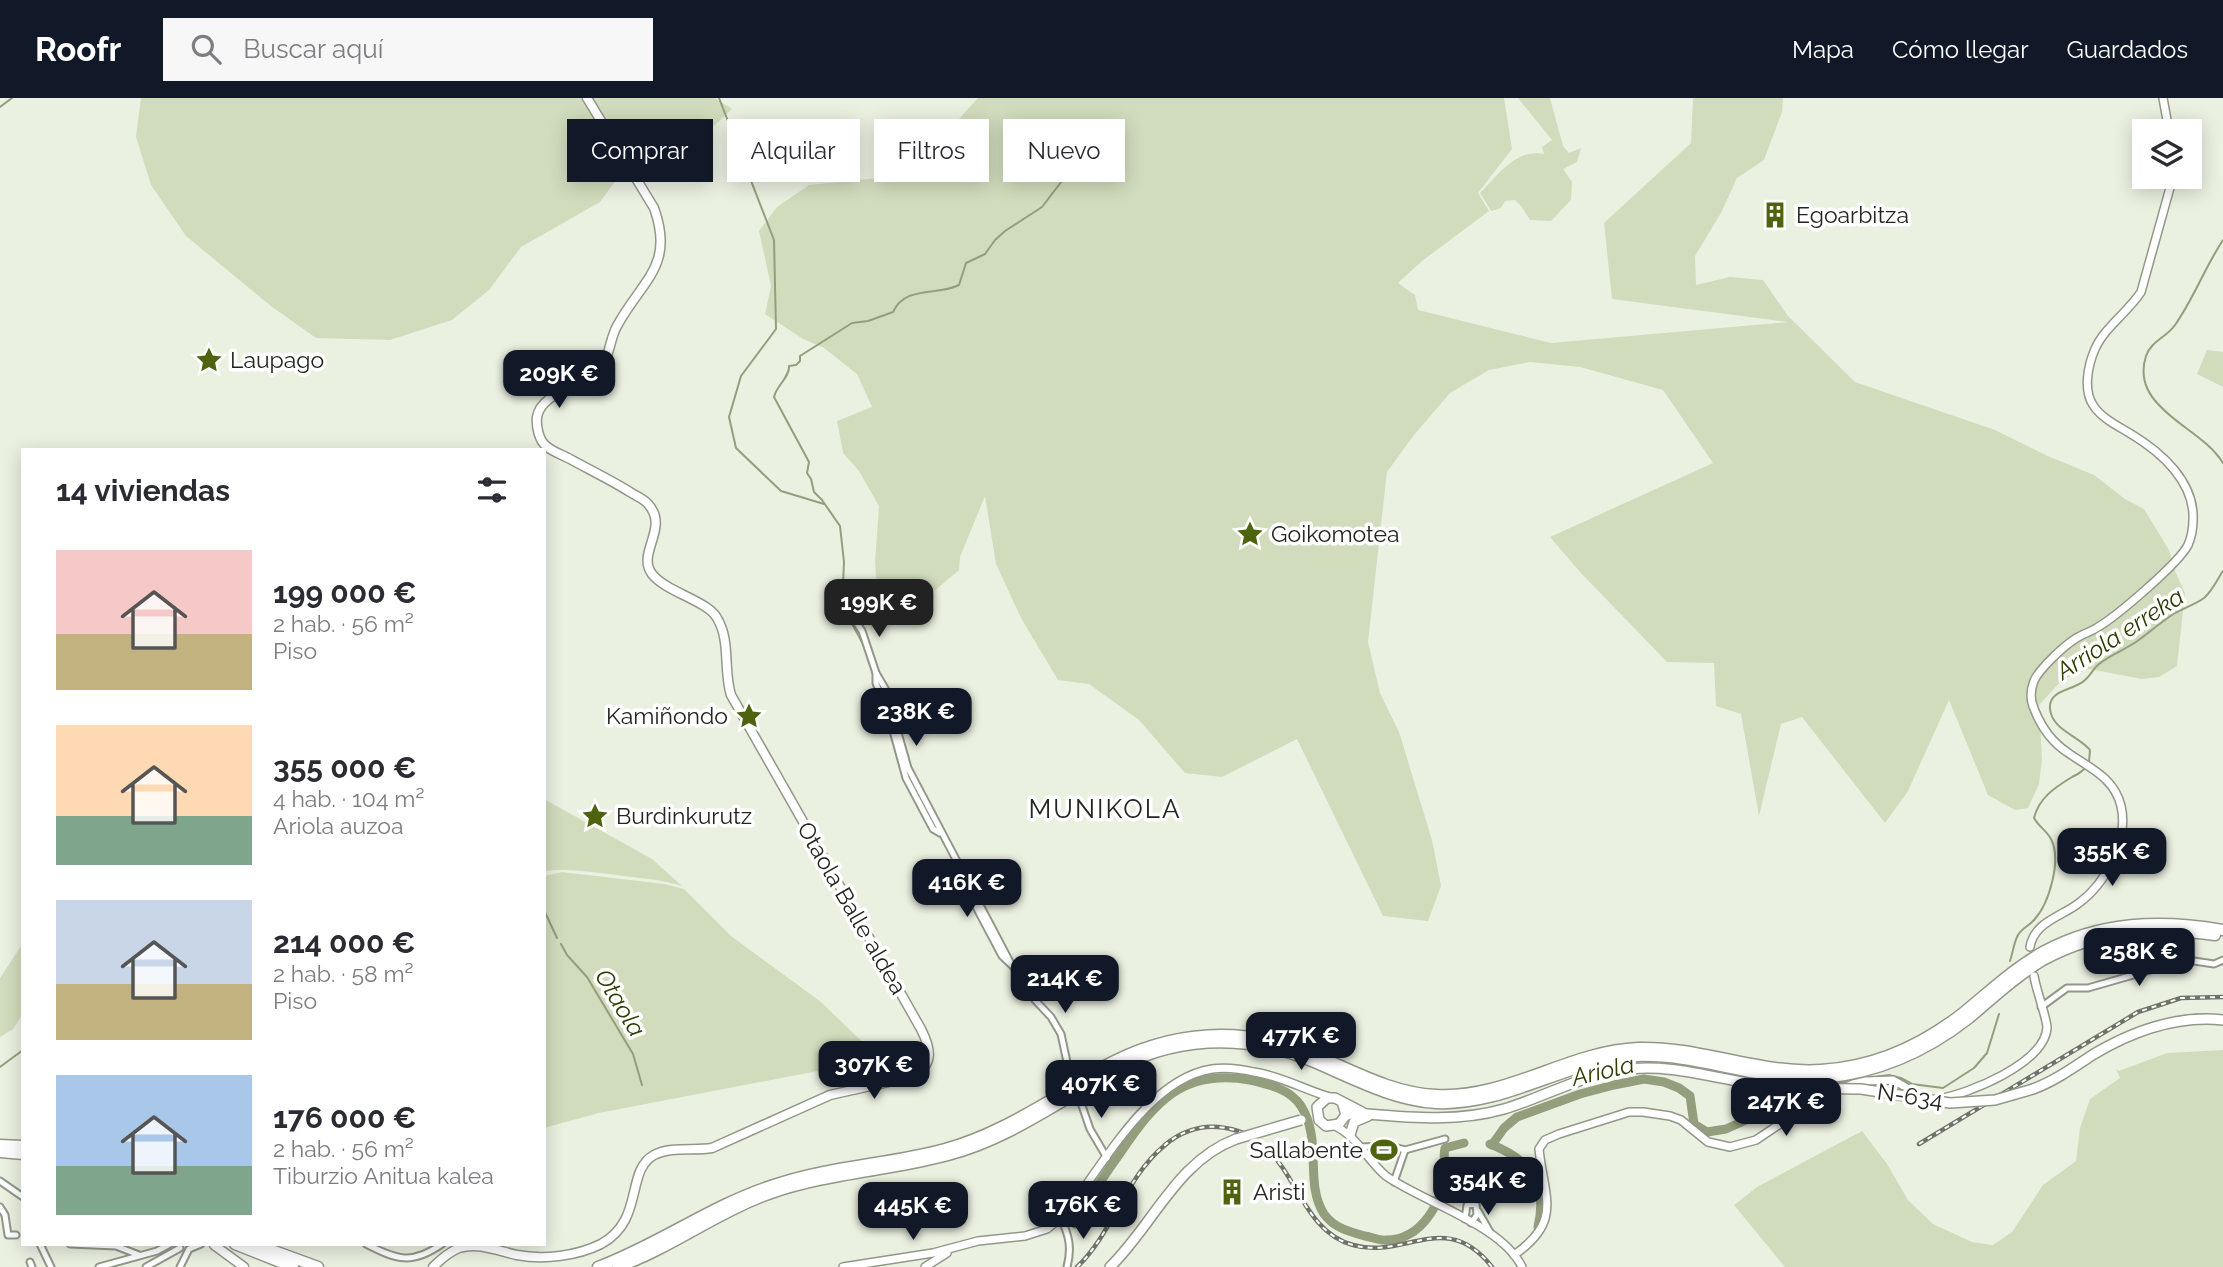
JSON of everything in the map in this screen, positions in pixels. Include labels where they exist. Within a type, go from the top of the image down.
[{"type":"highway","points":[[1501,1090],[1592,1054],[1639,1048],[1682,1051],[1787,1070],[1823,1070],[1860,1064],[1900,1051],[1931,1035],[2026,962],[2082,934],[2104,928],[2148,923],[2196,925],[2223,930]]},
{"type":"highway","points":[[618,1267],[729,1211],[769,1194],[816,1180],[922,1161],[964,1150],[1009,1132],[1103,1071],[1167,1048],[1205,1042],[1237,1042],[1274,1048],[1373,1088],[1410,1099],[1439,1103],[1501,1090],[1594,1062],[1638,1056],[1681,1059],[1788,1078],[1824,1077],[1863,1071],[1903,1058],[1925,1047],[1948,1033],[2043,960],[2087,941],[2148,931],[2223,936]]},
{"type":"highway","name":"N-634","points":[[1367,1114],[1438,1119],[1483,1114],[1604,1074],[1638,1068],[1677,1070],[1740,1083],[1786,1088],[1861,1089],[1950,1103],[1994,1100],[2046,1084],[2096,1053],[2161,1024],[2223,1020]]},
{"type":"highway","points":[[1110,1267],[1138,1236],[1194,1163],[1212,1150],[1236,1139],[1307,1118],[1318,1105],[1331,1097],[1367,1114]]},
{"type":"highway","points":[[598,1267],[624,1257],[715,1209],[765,1188],[838,1168],[945,1149],[1003,1127],[1062,1098]]},
{"type":"highway","points":[[1342,1102],[1345,1116]]},
{"type":"highway","points":[[1318,1105],[1317,1116],[1322,1123]]},
{"type":"highway","points":[[1307,1118],[1335,1126],[1345,1116],[1367,1114]]},
{"type":"highway","points":[[1351,1136],[1352,1126],[1358,1119],[1381,1116]]},
{"type":"highway","points":[[3,1149],[21,1146]]},
{"type":"highway","points":[[3,1149],[21,1154]]},
{"type":"highway","points":[[240,1246],[293,1267]]},
{"type":"highway","points":[[260,1246],[318,1267]]},
{"type":"main road","name":"Otaola Balle aldea","points":[[479,1246],[531,1257],[572,1254],[601,1244],[626,1221],[639,1173],[652,1155],[669,1149],[712,1149],[830,1095],[911,1077],[925,1065],[929,1056],[929,1045],[920,1028],[731,695],[727,684],[725,637],[717,616],[680,595],[652,574],[647,563],[656,521],[647,502],[545,446],[538,432],[537,416],[543,404],[591,376],[602,365],[614,331],[649,278],[661,253],[661,232],[654,208],[587,98]]},
{"type":"main road","points":[[216,1246],[244,1267]]},
{"type":"main road","name":"Otaola Balle aldea","points":[[433,1267],[458,1249],[470,1246]]},
{"type":"street","points":[[2163,98],[2167,119]]},
{"type":"street","points":[[2030,947],[2035,932],[2077,905],[2096,887],[2120,842],[2123,821],[2116,792],[2106,779],[2056,743],[2043,727],[2031,704],[2035,678],[2073,640],[2099,626],[2142,592],[2178,558],[2187,547],[2191,536],[2192,503],[2177,474],[2155,451],[2099,413],[2092,404],[2088,380],[2095,349],[2102,337],[2132,306],[2141,292],[2170,189]]},
{"type":"street","points":[[860,601],[850,612],[862,631],[876,673],[886,690],[908,768],[961,870],[958,873],[1002,956],[1020,973],[1035,1000],[1062,1034],[1067,1062],[1090,1129],[1107,1158]]},
{"type":"street","points":[[2041,1007],[2067,988],[2088,988],[2175,963],[2194,961],[2214,964],[2223,960]]},
{"type":"street","points":[[1514,1255],[1538,1235],[1544,1223],[1547,1198],[1539,1149],[1545,1140],[1620,1114],[1643,1112],[1681,1120],[1708,1142],[1719,1146],[1747,1144],[1820,1097],[1853,1084],[1883,1079],[1902,1083],[1924,1098],[1943,1098],[2001,1076],[2032,1054],[2044,1038],[2047,1028],[2034,976]]},
{"type":"street","points":[[843,1267],[900,1259],[1034,1234],[1047,1229],[1062,1217],[1081,1194],[1154,1098],[1170,1086],[1198,1073],[1213,1069],[1255,1072],[1331,1097]]},
{"type":"street","points":[[1312,1092],[1318,1105]]},
{"type":"street","points":[[1345,1116],[1351,1136],[1378,1169],[1394,1182],[1491,1235],[1514,1255],[1522,1267]]},
{"type":"street","points":[[1335,1126],[1351,1136]]},
{"type":"street","points":[[1359,1147],[1391,1146],[1405,1150],[1445,1139]]},
{"type":"street","points":[[1394,1182],[1405,1150]]},
{"type":"street","points":[[0,1181],[21,1196]]},
{"type":"street","points":[[1071,1190],[1081,1194]]},
{"type":"street","points":[[1445,1208],[1476,1204],[1491,1235]]},
{"type":"street","points":[[1467,1205],[1468,1221]]},
{"type":"street","points":[[0,1207],[5,1215],[8,1235],[16,1235]]},
{"type":"street","points":[[1468,1221],[1478,1211]]},
{"type":"street","points":[[1062,1217],[1071,1249],[1067,1267]]},
{"type":"street","points":[[925,1267],[947,1253],[985,1242]]},
{"type":"street","points":[[41,1246],[51,1267]]},
{"type":"street","points":[[101,1246],[116,1247],[142,1255]]},
{"type":"street","points":[[99,1267],[165,1246]]},
{"type":"street","points":[[146,1267],[162,1260],[181,1246],[188,1249],[180,1267]]},
{"type":"street","points":[[370,1246],[392,1256],[411,1258],[429,1254],[439,1246]]},
{"type":"street","points":[[900,1259],[913,1266]]},
{"type":"street","points":[[158,1267],[162,1260]]},
{"type":"green space","points":[[141,98],[715,98],[732,109],[713,127],[713,119],[567,119],[567,182],[615,182],[600,202],[521,247],[489,290],[452,320],[390,340],[316,338],[272,307],[186,236],[151,185],[136,137]]},
{"type":"green space","points":[[978,98],[1504,98],[1512,149],[1478,193],[1489,211],[1422,261],[1398,283],[1415,295],[1418,310],[1551,343],[1788,322],[1612,299],[1604,223],[1691,143],[1693,98],[1783,98],[1782,112],[1764,160],[1737,178],[1721,213],[1695,256],[1696,285],[1730,277],[1763,280],[1788,316],[1855,382],[1995,430],[2094,475],[2125,499],[2144,509],[2169,550],[2185,593],[2177,666],[2159,677],[2142,679],[2089,669],[2063,679],[2039,705],[2042,759],[2039,784],[2028,808],[2015,810],[1988,795],[1949,700],[1908,791],[1885,823],[1802,717],[1781,724],[1759,816],[1741,714],[1716,706],[1714,663],[1667,662],[1550,537],[1713,463],[1663,390],[1580,367],[1530,362],[1489,370],[1450,393],[1387,472],[1368,642],[1380,693],[1399,732],[1432,840],[1441,886],[1428,921],[1383,916],[1297,739],[1222,777],[1185,773],[1139,720],[1089,684],[1058,680],[1021,618],[996,564],[985,496],[960,557],[959,570],[899,621],[878,600],[875,563],[879,506],[859,471],[843,453],[837,421],[872,407],[857,374],[824,348],[803,339],[765,314],[771,286],[759,231],[777,207],[809,185],[860,182],[874,178],[874,182],[989,182],[989,119],[959,119]]},
{"type":"green space","points":[[1518,98],[1550,98],[1563,146],[1569,153],[1581,148],[1577,162],[1563,169],[1572,182],[1571,200],[1551,221],[1530,220],[1515,200],[1505,201],[1501,208],[1491,211],[1480,193],[1508,164],[1525,155],[1544,154],[1542,147],[1552,140]]},
{"type":"green space","points":[[2207,350],[2223,352],[2223,387],[2197,374]]},
{"type":"green space","points":[[546,800],[652,859],[682,886],[657,880],[562,870],[546,871]]},
{"type":"green space","points":[[562,872],[664,884],[684,889],[731,936],[821,1002],[880,1059],[599,1113],[546,1127],[546,876]]},
{"type":"green space","points":[[21,946],[21,1016],[13,1029],[0,1037],[0,978]]},
{"type":"green space","points":[[2223,1050],[2223,1267],[1785,1267],[1734,1205],[1757,1187],[1862,1131],[1887,1164],[1908,1200],[1933,1224],[1972,1242],[1993,1245],[2012,1232],[2043,1185],[2076,1161],[2080,1128],[2090,1099],[2120,1078],[2116,1069],[2119,1071],[2167,1053]]},
{"type":"waterway","points":[[0,107],[12,98]]},
{"type":"waterway","points":[[719,98],[774,240],[776,329],[741,376],[729,417],[736,448],[781,491],[824,504]]},
{"type":"waterway","points":[[864,646],[842,605],[844,562],[840,526],[814,492],[807,473],[809,462],[774,397],[775,393],[789,366],[796,365],[800,356],[852,323],[868,321],[893,312],[898,304],[914,294],[959,285],[966,263],[985,254],[1005,231],[1042,207],[1061,182]]},
{"type":"waterway","name":"Arriola erreka","points":[[2223,240],[2175,325],[2148,351],[2144,370],[2145,383],[2154,400],[2209,446],[2223,463]]},
{"type":"waterway","name":"Arriola erreka","points":[[2089,762],[2090,750],[2061,728],[2052,716],[2050,702],[2057,694],[2080,684],[2103,661],[2136,642],[2170,616],[2204,598],[2223,571]]},
{"type":"waterway","name":"Arriola erreka","points":[[2010,961],[2018,935],[2034,920],[2045,904],[2054,870],[2054,848],[2049,836],[2034,818],[2036,811],[2048,794],[2086,767]]},
{"type":"waterway","name":"Otaola","points":[[546,914],[557,938]]},
{"type":"waterway","name":"Otaola","points":[[561,944],[587,977],[633,1054],[642,1085]]},
{"type":"waterway","name":"Arriola erreka","points":[[1869,1078],[1889,1075],[1912,1084],[1943,1088],[1974,1068],[1987,1053],[1999,1014]]},
{"type":"waterway","points":[[0,1067],[21,1051]]},
{"type":"waterway","points":[[1075,1224],[1103,1178],[1146,1118],[1173,1093],[1206,1079],[1250,1080],[1278,1088],[1296,1100],[1307,1119],[1311,1133],[1318,1202],[1333,1223],[1354,1233],[1384,1240],[1410,1234],[1420,1226],[1435,1206],[1440,1194],[1445,1169],[1445,1148],[1464,1143]]},
{"type":"waterway","name":"Ariola","points":[[1492,1145],[1504,1128],[1517,1117],[1580,1094],[1644,1079],[1664,1082],[1690,1096],[1694,1124],[1707,1132],[1726,1129],[1755,1116],[1789,1108]]},
{"type":"waterway","name":"Arriola erreka","points":[[1835,1084],[1860,1079]]},
{"type":"waterway","name":"Arriola erreka","points":[[1789,1108],[1810,1093]]},
{"type":"waterway","points":[[1490,1144],[1516,1158],[1533,1175],[1540,1198],[1538,1227]]},
{"type":"railway","points":[[1919,1144],[2138,1012],[2181,998],[2223,997]]},
{"type":"railway","points":[[1077,1267],[1100,1238],[1129,1189],[1151,1159],[1182,1134],[1211,1127],[1244,1133],[1264,1146],[1279,1163],[1316,1220],[1332,1235],[1353,1245],[1372,1248],[1442,1238],[1458,1241],[1475,1250],[1492,1267]]},
{"type":"place","name":"Egoarbitza","points":[[1775,215]]},
{"type":"place","name":"Laupago","points":[[209,360]]},
{"type":"place","name":"Goikomotea","points":[[1250,534]]},
{"type":"place","name":"Kamiñondo","points":[[749,716]]},
{"type":"place","name":"Burdinkurutz","points":[[595,816]]},
{"type":"place","name":"Sallabente","points":[[1384,1150]]},
{"type":"place","name":"Aristi","points":[[1232,1192]]},
{"type":"district","name":"MUNIKOLA","points":[[1105,809]]}]
